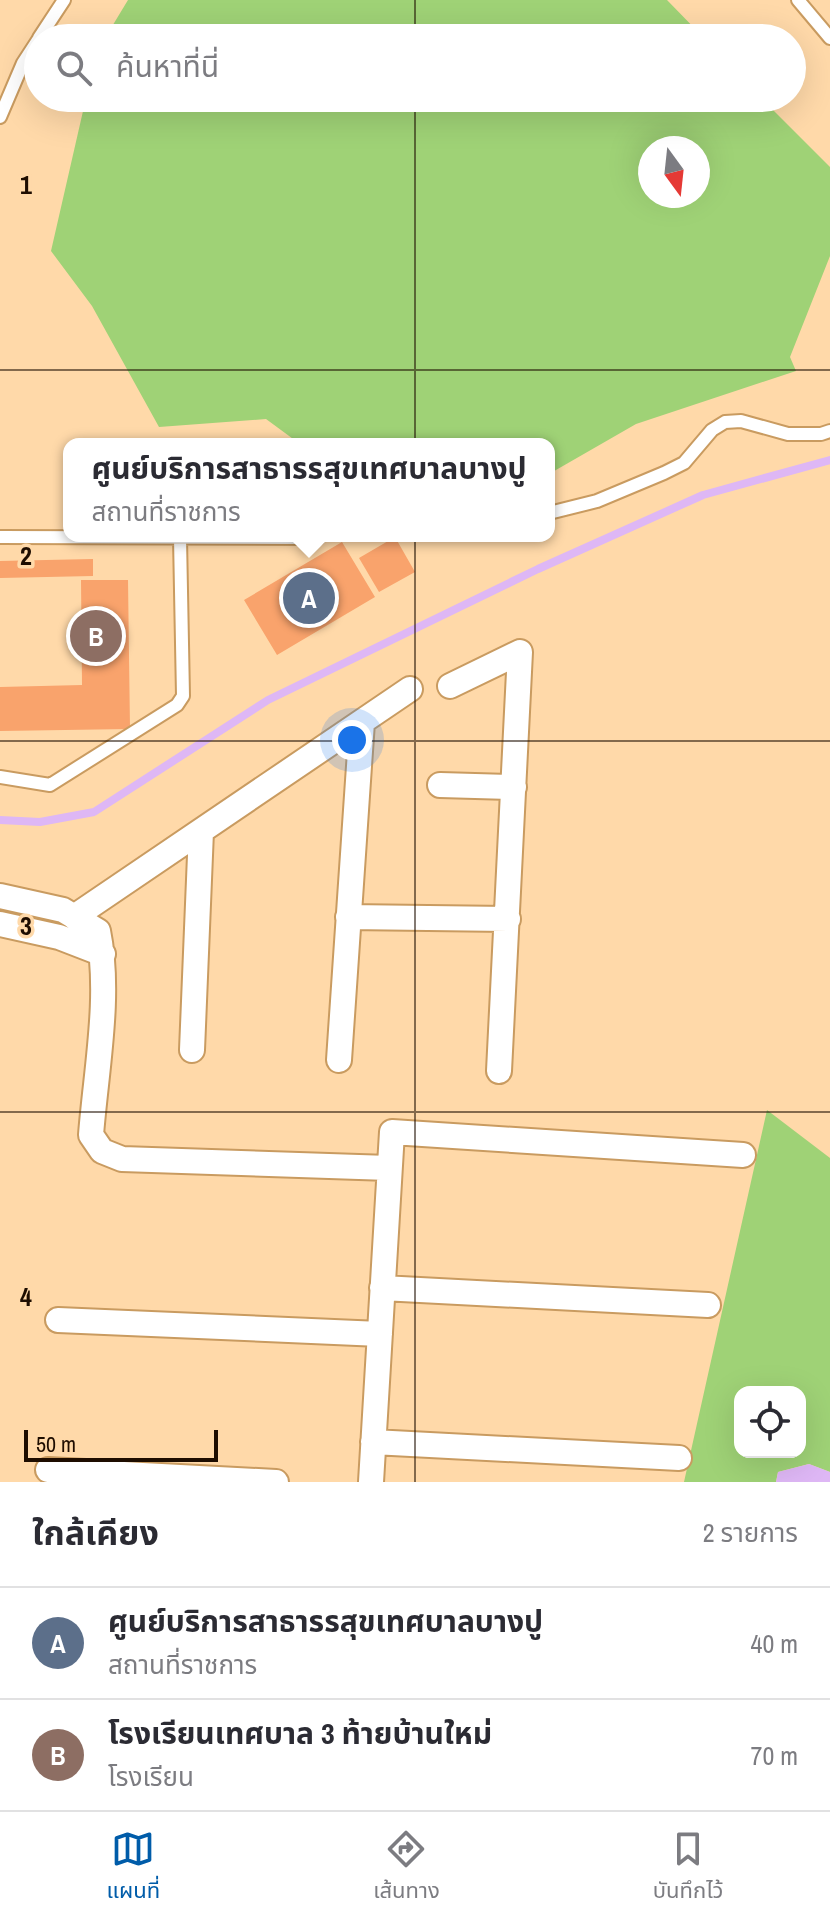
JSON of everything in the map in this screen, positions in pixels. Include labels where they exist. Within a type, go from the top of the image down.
[{"type":"street","points":[[450,686],[520,652],[499,1071]]},
{"type":"street","points":[[74,917],[410,689]]},
{"type":"street","points":[[339,1060],[362,722]]},
{"type":"street","points":[[440,785],[514,787]]},
{"type":"street","points":[[192,1050],[201,831]]},
{"type":"street","points":[[0,896],[63,910],[98,931],[103,954],[102,1001],[91,1135],[102,1151],[122,1159],[389,1168]]},
{"type":"street","points":[[348,917],[508,919]]},
{"type":"street","points":[[0,924],[59,937],[103,954]]},
{"type":"street","points":[[371,1482],[392,1132],[743,1155]]},
{"type":"street","points":[[382,1288],[708,1305]]},
{"type":"street","points":[[58,1320],[380,1334]]},
{"type":"street","points":[[373,1442],[679,1458]]},
{"type":"street","points":[[48,1470],[276,1482]]},
{"type":"lane","points":[[49,24],[64,0]]},
{"type":"lane","points":[[798,0],[830,38]]},
{"type":"lane","points":[[0,117],[24,62]]},
{"type":"lane","points":[[555,512],[597,501],[684,463],[712,430],[725,422],[741,421],[788,434],[830,431]]},
{"type":"lane","points":[[0,537],[63,537]]},
{"type":"lane","points":[[0,777],[50,785],[177,705],[183,696],[187,542]]},
{"type":"green space","points":[[128,0],[667,0],[690,24],[113,24]]},
{"type":"green space","points":[[83,112],[775,112],[830,167],[830,256],[790,357],[796,371],[636,424],[555,471],[555,438],[292,438],[266,419],[159,427],[92,306],[51,251]]},
{"type":"green space","points":[[767,1110],[830,1158],[830,1472],[809,1464],[778,1472],[776,1482],[684,1482]]},
{"type":"shaded area","points":[[809,1464],[830,1472],[830,1482],[776,1482],[778,1472]]},
{"type":"building","points":[[342,542],[375,597],[277,655],[244,600]]},
{"type":"building","points":[[386,542],[398,542],[415,572],[379,592],[359,558]]},
{"type":"building","points":[[93,559],[93,576],[0,578],[0,561]]},
{"type":"building","points":[[81,580],[128,580],[130,729],[0,731],[0,687],[82,685]]},
{"type":"waterway","points":[[0,820],[40,822],[94,812],[268,700],[538,569],[703,495],[830,460]]},
{"type":"place","name":"ศูนย์บริการสาธารรสุขเทศบาลบางปู","points":[[309,598]]},
{"type":"place","name":"โรงเรียนเทศบาล 3 ท้ายบ้านใหม่","points":[[96,636]]}]
